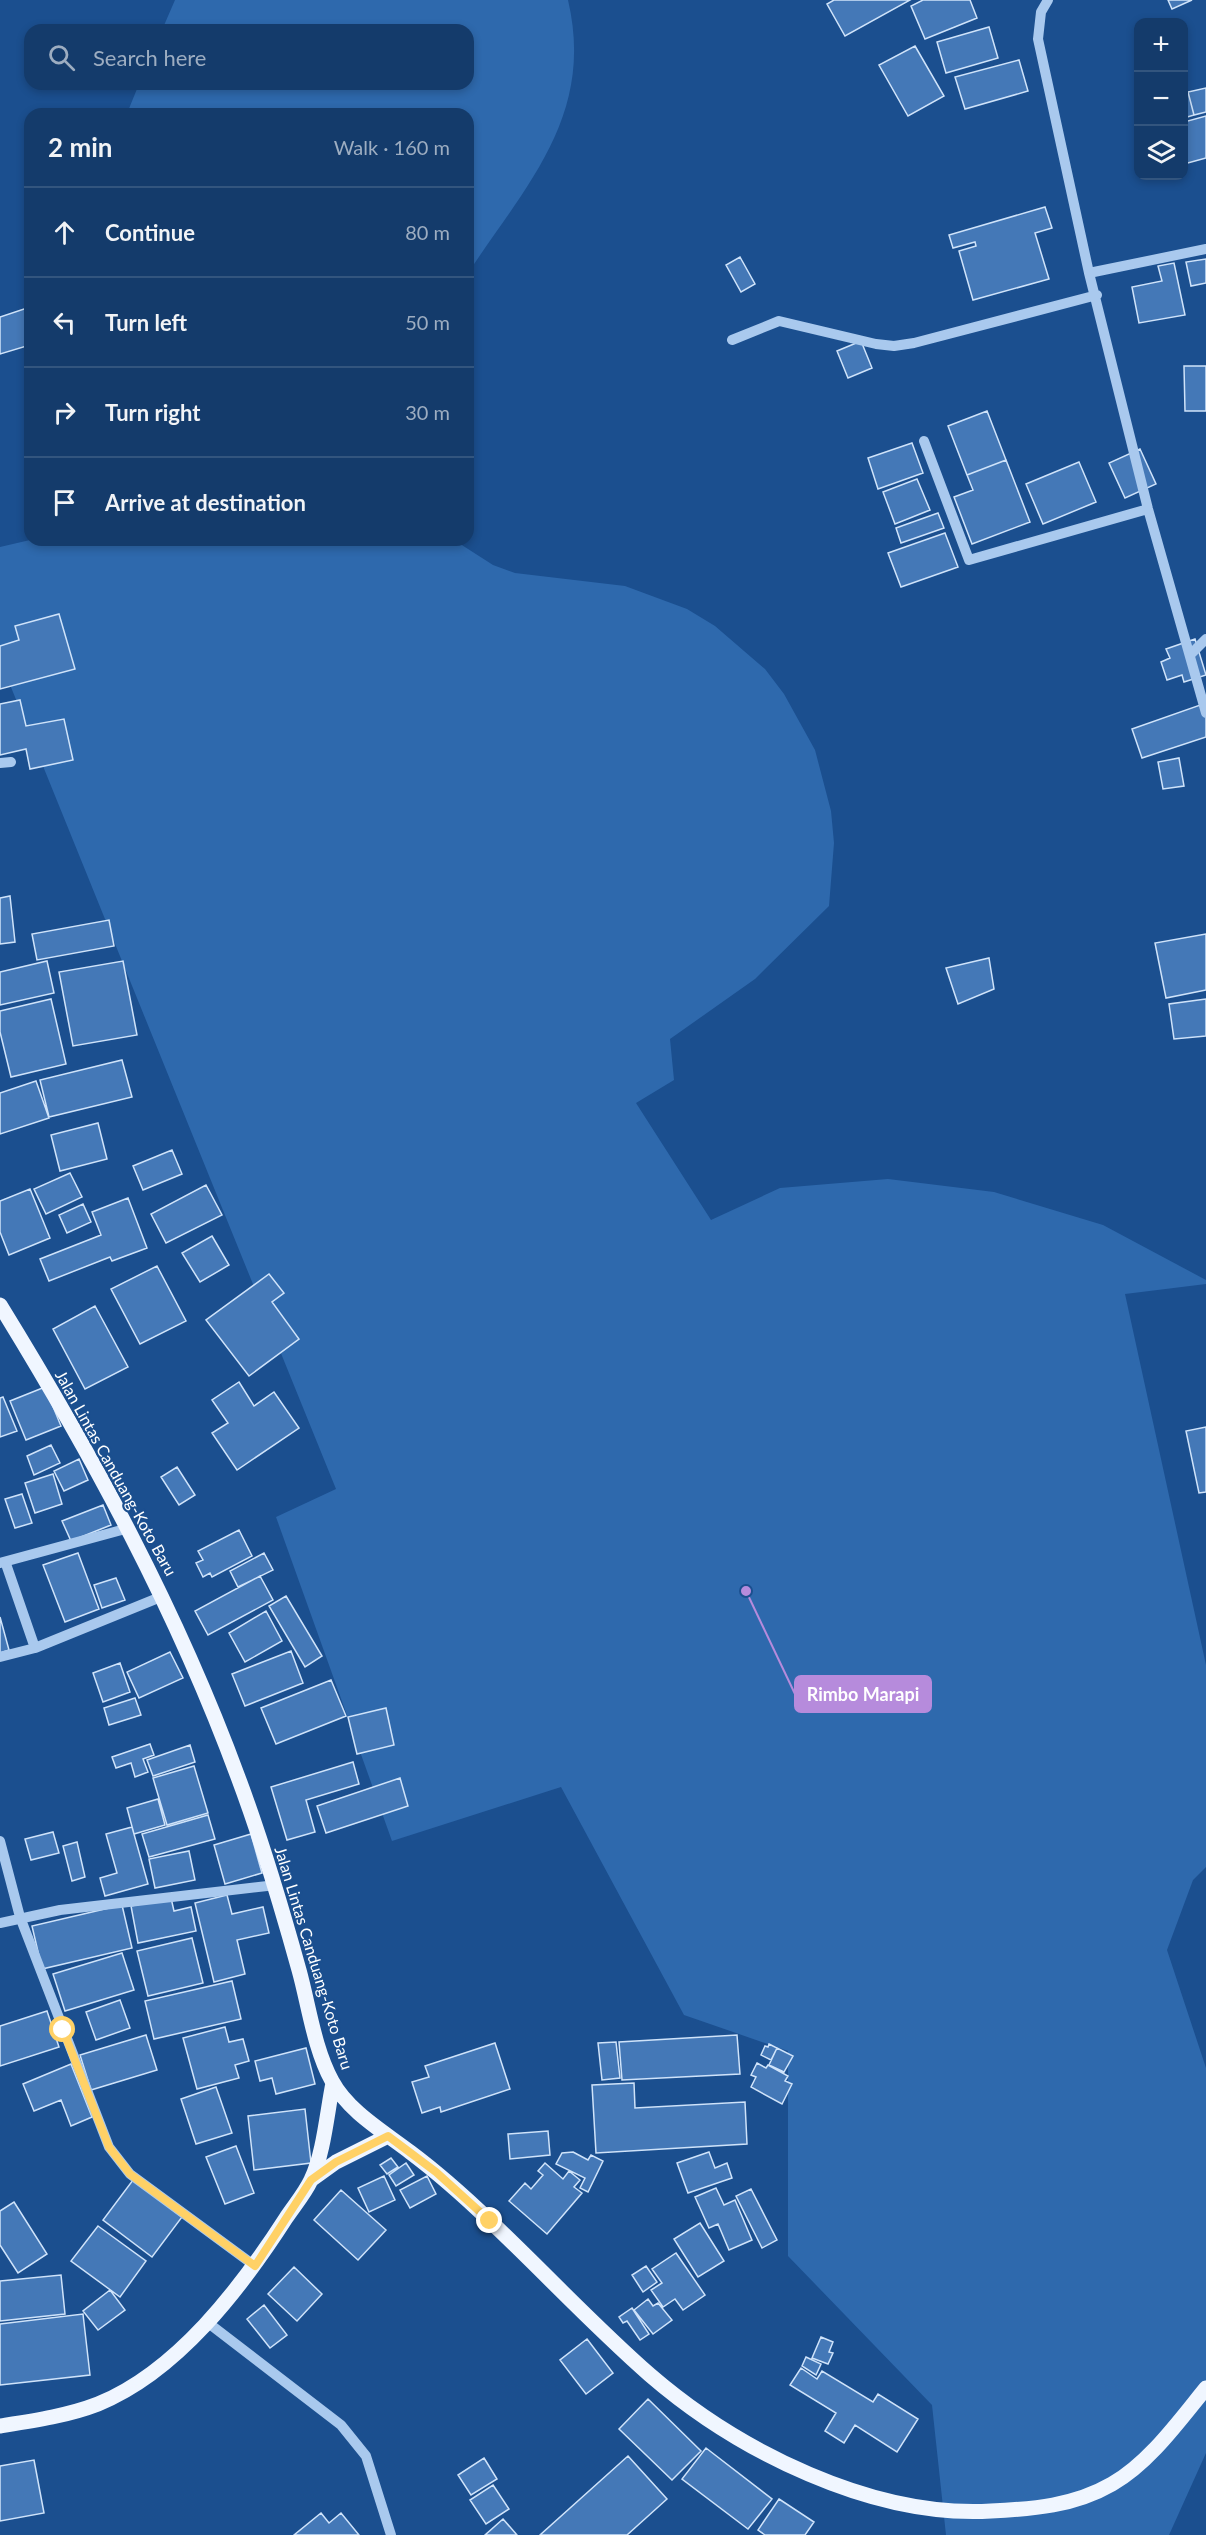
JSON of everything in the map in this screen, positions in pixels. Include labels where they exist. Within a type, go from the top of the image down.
[{"type":"main road","name":"Jalan Lintas Canduang-Koto Baru","points":[[0,1305],[129,1528],[163,1596],[203,1686],[276,1885],[321,2051],[333,2083],[348,2101],[388,2136],[436,2172],[651,2376],[700,2413],[761,2450],[830,2482],[890,2502],[934,2511],[973,2512],[1058,2505],[1086,2497],[1117,2481],[1142,2460],[1206,2388]]},
{"type":"main road","points":[[0,2426],[36,2420],[97,2404],[129,2388],[167,2360],[207,2322],[255,2266],[311,2180],[333,2083]]},
{"type":"main road","points":[[311,2180],[336,2162],[388,2136]]},
{"type":"street","points":[[1048,0],[1041,12],[1038,39],[1089,273],[1097,296],[1148,509],[1206,713]]},
{"type":"street","points":[[1089,273],[1206,249]]},
{"type":"street","points":[[732,340],[779,321],[876,344],[904,344],[1097,296]]},
{"type":"street","points":[[924,441],[969,560],[1148,509]]},
{"type":"street","points":[[1191,654],[1206,639]]},
{"type":"street","points":[[35,1648],[3,1564],[129,1528]]},
{"type":"street","points":[[0,1657],[35,1648],[163,1596]]},
{"type":"street","points":[[0,1841],[20,1917],[109,2147],[130,2174],[255,2266]]},
{"type":"street","points":[[0,1923],[20,1917],[82,1907],[276,1885]]},
{"type":"street","points":[[207,2322],[341,2425],[354,2440],[366,2456],[391,2535]]},
{"type":"shaded area","points":[[175,0],[568,0],[574,41],[572,79],[564,113],[550,146],[533,178],[474,264],[474,108],[129,108],[137,90],[474,90],[474,24],[165,24]]},
{"type":"shaded area","points":[[24,541],[24,546],[463,546],[493,565],[515,573],[625,586],[687,609],[715,626],[765,669],[784,694],[815,750],[831,811],[834,843],[829,906],[755,979],[670,1039],[674,1080],[636,1103],[711,1220],[780,1188],[888,1179],[994,1192],[1103,1225],[1206,1280],[1206,1284],[1125,1294],[1206,1665],[1206,1867],[1193,1880],[1167,1950],[1206,2068],[1206,2453],[1169,2535],[946,2535],[932,2405],[788,2256],[788,2051],[684,2015],[561,1787],[392,1841],[276,1517],[336,1489],[0,660],[0,547]]},
{"type":"building","points":[[834,0],[910,0],[845,36],[827,4]]},
{"type":"building","points":[[923,0],[970,0],[977,18],[925,39],[911,6]]},
{"type":"building","points":[[1168,0],[1192,0],[1172,9]]},
{"type":"building","points":[[989,27],[998,58],[946,73],[937,42]]},
{"type":"building","points":[[915,46],[944,96],[908,116],[879,65]]},
{"type":"building","points":[[1019,60],[1028,91],[965,109],[955,77]]},
{"type":"building","points":[[1206,88],[1206,112],[1194,115],[1188,92]]},
{"type":"building","points":[[1188,92],[1194,115],[1188,117]]},
{"type":"building","points":[[1206,116],[1206,158],[1188,163],[1188,126],[1188,121]]},
{"type":"building","points":[[1045,207],[1052,228],[1035,233],[1049,279],[973,300],[959,251],[976,246],[975,242],[953,248],[949,235]]},
{"type":"building","points":[[740,257],[755,284],[741,292],[726,265]]},
{"type":"building","points":[[1206,259],[1206,283],[1191,286],[1186,262]]},
{"type":"building","points":[[1174,263],[1185,315],[1139,323],[1132,287],[1162,281],[1158,266]]},
{"type":"building","points":[[24,309],[24,347],[0,354],[0,317]]},
{"type":"building","points":[[861,341],[872,368],[848,378],[837,351]]},
{"type":"building","points":[[1184,366],[1206,366],[1206,411],[1185,411]]},
{"type":"building","points":[[987,411],[1006,460],[967,475],[948,426]]},
{"type":"building","points":[[912,443],[923,473],[878,489],[868,458]]},
{"type":"building","points":[[1140,449],[1156,484],[1125,498],[1109,463]]},
{"type":"building","points":[[1006,460],[1030,522],[972,544],[954,497],[973,490],[967,475]]},
{"type":"building","points":[[1079,462],[1096,502],[1043,524],[1026,484]]},
{"type":"building","points":[[917,479],[930,510],[895,524],[883,492]]},
{"type":"building","points":[[938,513],[944,528],[901,543],[896,528]]},
{"type":"building","points":[[945,533],[958,567],[901,587],[888,553]]},
{"type":"building","points":[[59,614],[75,669],[0,689],[0,646],[19,640],[15,626]]},
{"type":"building","points":[[1195,639],[1206,675],[1184,682],[1182,675],[1167,680],[1161,662],[1170,658],[1166,649]]},
{"type":"building","points":[[20,700],[26,726],[64,719],[73,760],[30,769],[26,749],[0,755],[0,704]]},
{"type":"building","points":[[1206,703],[1206,737],[1142,758],[1132,729]]},
{"type":"building","points":[[1179,758],[1184,786],[1163,789],[1158,762]]},
{"type":"building","points":[[10,896],[15,942],[0,944],[0,898]]},
{"type":"building","points":[[109,920],[114,946],[37,960],[32,934]]},
{"type":"building","points":[[1206,934],[1206,990],[1166,998],[1155,943]]},
{"type":"building","points":[[989,958],[994,989],[958,1004],[946,968]]},
{"type":"building","points":[[47,961],[54,993],[0,1005],[0,972]]},
{"type":"building","points":[[123,961],[137,1035],[73,1046],[59,972]]},
{"type":"building","points":[[51,999],[66,1064],[11,1077],[0,1032],[0,1011]]},
{"type":"building","points":[[1206,999],[1206,1036],[1174,1039],[1169,1004]]},
{"type":"building","points":[[122,1060],[132,1097],[49,1117],[40,1080]]},
{"type":"building","points":[[36,1081],[49,1118],[0,1134],[0,1093]]},
{"type":"building","points":[[98,1123],[107,1159],[60,1171],[51,1135]]},
{"type":"building","points":[[172,1150],[182,1174],[143,1190],[133,1166]]},
{"type":"building","points":[[70,1173],[82,1197],[46,1214],[34,1189]]},
{"type":"building","points":[[206,1185],[222,1215],[166,1243],[151,1214]]},
{"type":"building","points":[[30,1189],[50,1238],[9,1255],[0,1232],[0,1201]]},
{"type":"building","points":[[128,1198],[147,1248],[112,1261],[110,1257],[49,1281],[40,1259],[101,1235],[92,1212]]},
{"type":"building","points":[[83,1204],[91,1222],[67,1233],[59,1215]]},
{"type":"building","points":[[212,1236],[229,1265],[200,1282],[182,1253]]},
{"type":"building","points":[[157,1266],[186,1321],[140,1344],[111,1289]]},
{"type":"building","points":[[269,1274],[284,1293],[272,1302],[299,1339],[249,1376],[206,1320]]},
{"type":"building","points":[[95,1306],[128,1367],[85,1389],[53,1329]]},
{"type":"building","points":[[239,1382],[254,1406],[274,1392],[299,1428],[237,1470],[212,1433],[228,1423],[212,1400]]},
{"type":"building","points":[[45,1387],[61,1426],[26,1440],[10,1401]]},
{"type":"building","points":[[3,1397],[17,1431],[0,1437],[0,1398]]},
{"type":"building","points":[[1206,1427],[1206,1492],[1199,1493],[1186,1431]]},
{"type":"building","points":[[51,1445],[60,1463],[34,1475],[27,1456]]},
{"type":"building","points":[[79,1459],[88,1480],[64,1491],[54,1471]]},
{"type":"building","points":[[177,1467],[195,1495],[179,1505],[161,1477]]},
{"type":"building","points":[[53,1474],[62,1504],[35,1513],[25,1483]]},
{"type":"building","points":[[22,1494],[32,1523],[15,1528],[5,1499]]},
{"type":"building","points":[[103,1505],[111,1525],[71,1541],[62,1521]]},
{"type":"building","points":[[239,1530],[252,1556],[212,1577],[210,1573],[203,1577],[196,1563],[203,1560],[198,1551]]},
{"type":"building","points":[[78,1553],[99,1609],[65,1622],[43,1565]]},
{"type":"building","points":[[264,1553],[273,1570],[238,1587],[230,1571]]},
{"type":"building","points":[[260,1576],[273,1600],[208,1635],[195,1611]]},
{"type":"building","points":[[116,1578],[125,1600],[102,1608],[94,1585]]},
{"type":"building","points":[[286,1596],[322,1656],[305,1667],[269,1606]]},
{"type":"building","points":[[266,1611],[282,1641],[245,1662],[229,1633]]},
{"type":"building","points":[[0,1617],[9,1650],[0,1653]]},
{"type":"building","points":[[291,1651],[303,1683],[245,1706],[232,1674]]},
{"type":"building","points":[[170,1652],[183,1678],[139,1698],[127,1672]]},
{"type":"building","points":[[120,1663],[130,1692],[103,1702],[93,1673]]},
{"type":"building","points":[[331,1680],[346,1716],[276,1744],[261,1708]]},
{"type":"building","points":[[135,1698],[141,1715],[109,1725],[104,1708]]},
{"type":"building","points":[[386,1708],[394,1745],[357,1754],[348,1717]]},
{"type":"building","points":[[150,1744],[154,1755],[143,1759],[148,1772],[135,1777],[131,1763],[116,1768],[112,1757]]},
{"type":"building","points":[[190,1745],[195,1762],[153,1776],[147,1760]]},
{"type":"building","points":[[353,1762],[359,1784],[306,1800],[315,1832],[287,1840],[271,1787]]},
{"type":"building","points":[[194,1766],[208,1813],[167,1825],[153,1778]]},
{"type":"building","points":[[400,1778],[408,1806],[326,1833],[317,1806]]},
{"type":"building","points":[[158,1799],[165,1825],[134,1834],[127,1808]]},
{"type":"building","points":[[208,1815],[215,1839],[149,1857],[142,1834]]},
{"type":"building","points":[[132,1827],[148,1884],[105,1896],[100,1878],[117,1873],[106,1834]]},
{"type":"building","points":[[53,1832],[59,1853],[31,1860],[25,1839]]},
{"type":"building","points":[[251,1834],[262,1873],[225,1884],[214,1845]]},
{"type":"building","points":[[77,1842],[85,1877],[72,1881],[63,1846]]},
{"type":"building","points":[[189,1851],[195,1880],[155,1888],[149,1859]]},
{"type":"building","points":[[227,1895],[232,1914],[263,1907],[269,1933],[237,1940],[245,1974],[214,1982],[195,1903]]},
{"type":"building","points":[[171,1898],[174,1911],[191,1907],[196,1931],[138,1943],[131,1906]]},
{"type":"building","points":[[122,1905],[132,1948],[42,1969],[32,1926]]},
{"type":"building","points":[[192,1938],[203,1983],[148,1996],[137,1951]]},
{"type":"building","points":[[122,1953],[134,1990],[65,2011],[53,1974]]},
{"type":"building","points":[[232,1981],[241,2019],[154,2039],[145,2001]]},
{"type":"building","points":[[120,2000],[130,2028],[96,2040],[86,2012]]},
{"type":"building","points":[[47,2011],[59,2047],[0,2066],[0,2026]]},
{"type":"building","points":[[225,2027],[229,2042],[243,2039],[249,2061],[235,2065],[239,2078],[197,2089],[183,2038]]},
{"type":"building","points":[[146,2035],[157,2070],[91,2090],[80,2055]]},
{"type":"building","points":[[737,2035],[740,2074],[622,2080],[619,2042]]},
{"type":"building","points":[[616,2042],[620,2078],[602,2080],[598,2043]]},
{"type":"building","points":[[495,2043],[510,2089],[441,2112],[440,2107],[422,2113],[412,2082],[429,2077],[425,2066]]},
{"type":"building","points":[[769,2044],[777,2048],[771,2060],[761,2055],[765,2046],[768,2047]]},
{"type":"building","points":[[306,2048],[315,2084],[276,2094],[272,2078],[260,2081],[255,2061]]},
{"type":"building","points":[[777,2048],[793,2056],[784,2072],[769,2065]]},
{"type":"building","points":[[757,2063],[766,2068],[768,2065],[788,2076],[785,2081],[792,2084],[782,2104],[751,2087],[756,2077],[751,2075]]},
{"type":"building","points":[[71,2064],[92,2117],[71,2126],[61,2100],[34,2111],[23,2084]]},
{"type":"building","points":[[634,2083],[635,2108],[745,2102],[747,2144],[596,2153],[592,2085]]},
{"type":"building","points":[[216,2087],[232,2133],[196,2144],[181,2099]]},
{"type":"building","points":[[305,2109],[311,2163],[254,2170],[248,2116]]},
{"type":"building","points":[[548,2131],[550,2155],[510,2159],[508,2134]]},
{"type":"building","points":[[236,2146],[254,2193],[225,2204],[206,2157]]},
{"type":"building","points":[[573,2152],[588,2160],[591,2155],[603,2161],[588,2192],[580,2188],[585,2178],[556,2164],[562,2153]]},
{"type":"building","points":[[709,2152],[715,2168],[727,2163],[732,2178],[688,2193],[677,2163]]},
{"type":"building","points":[[391,2158],[398,2167],[387,2174],[380,2165]]},
{"type":"building","points":[[406,2163],[414,2175],[396,2186],[389,2175]]},
{"type":"building","points":[[545,2163],[563,2179],[569,2171],[580,2180],[574,2187],[582,2193],[547,2234],[509,2201],[525,2183],[531,2189],[543,2175],[538,2171]]},
{"type":"building","points":[[384,2176],[395,2200],[369,2212],[358,2188]]},
{"type":"building","points":[[427,2176],[436,2194],[410,2208],[400,2190]]},
{"type":"building","points":[[133,2180],[182,2217],[152,2257],[103,2220]]},
{"type":"building","points":[[716,2188],[724,2205],[735,2200],[752,2240],[729,2250],[718,2224],[709,2228],[695,2197]]},
{"type":"building","points":[[751,2189],[777,2240],[762,2248],[736,2196]]},
{"type":"building","points":[[341,2190],[386,2230],[358,2260],[314,2220]]},
{"type":"building","points":[[14,2202],[47,2254],[18,2273],[0,2245],[0,2211]]},
{"type":"building","points":[[700,2223],[724,2261],[698,2277],[674,2239]]},
{"type":"building","points":[[98,2226],[146,2261],[120,2297],[71,2261]]},
{"type":"building","points":[[676,2253],[705,2295],[683,2310],[675,2299],[663,2307],[651,2290],[662,2283],[652,2269]]},
{"type":"building","points":[[646,2266],[657,2282],[643,2292],[632,2275]]},
{"type":"building","points":[[294,2267],[322,2294],[297,2321],[268,2294]]},
{"type":"building","points":[[61,2275],[65,2314],[0,2321],[0,2281]]},
{"type":"building","points":[[110,2290],[125,2310],[98,2330],[83,2311]]},
{"type":"building","points":[[648,2299],[653,2306],[658,2303],[672,2320],[653,2334],[634,2310]]},
{"type":"building","points":[[264,2305],[287,2335],[270,2348],[247,2319]]},
{"type":"building","points":[[632,2308],[649,2334],[640,2340],[627,2321],[623,2323],[619,2317]]},
{"type":"building","points":[[83,2314],[90,2375],[0,2385],[0,2324]]},
{"type":"building","points":[[821,2337],[833,2342],[829,2352],[833,2353],[828,2364],[812,2358]]},
{"type":"building","points":[[587,2339],[613,2373],[586,2394],[560,2360]]},
{"type":"building","points":[[806,2357],[821,2364],[816,2375],[802,2366]]},
{"type":"building","points":[[801,2368],[817,2379],[822,2371],[873,2402],[878,2394],[918,2419],[897,2452],[855,2425],[844,2443],[825,2431],[836,2413],[790,2385]]},
{"type":"building","points":[[648,2399],[701,2451],[672,2480],[619,2429]]},
{"type":"building","points":[[706,2448],[772,2499],[748,2529],[682,2479]]},
{"type":"building","points":[[628,2456],[667,2499],[627,2535],[540,2535]]},
{"type":"building","points":[[484,2458],[497,2479],[471,2495],[458,2475]]},
{"type":"building","points":[[34,2460],[44,2513],[0,2521],[0,2466]]},
{"type":"building","points":[[493,2485],[509,2509],[486,2524],[470,2500]]},
{"type":"building","points":[[779,2499],[814,2522],[805,2535],[765,2535],[758,2530]]},
{"type":"building","points":[[321,2513],[329,2523],[341,2513],[359,2535],[294,2535]]},
{"type":"building","points":[[503,2519],[517,2535],[485,2535]]},
{"type":"place","name":"Rimbo Marapi","points":[[746,1591]]},
{"type":"route","points":[[63,2030],[109,2147],[130,2174],[255,2266],[311,2180],[355,2151],[388,2136],[436,2172],[490,2221]]}]
